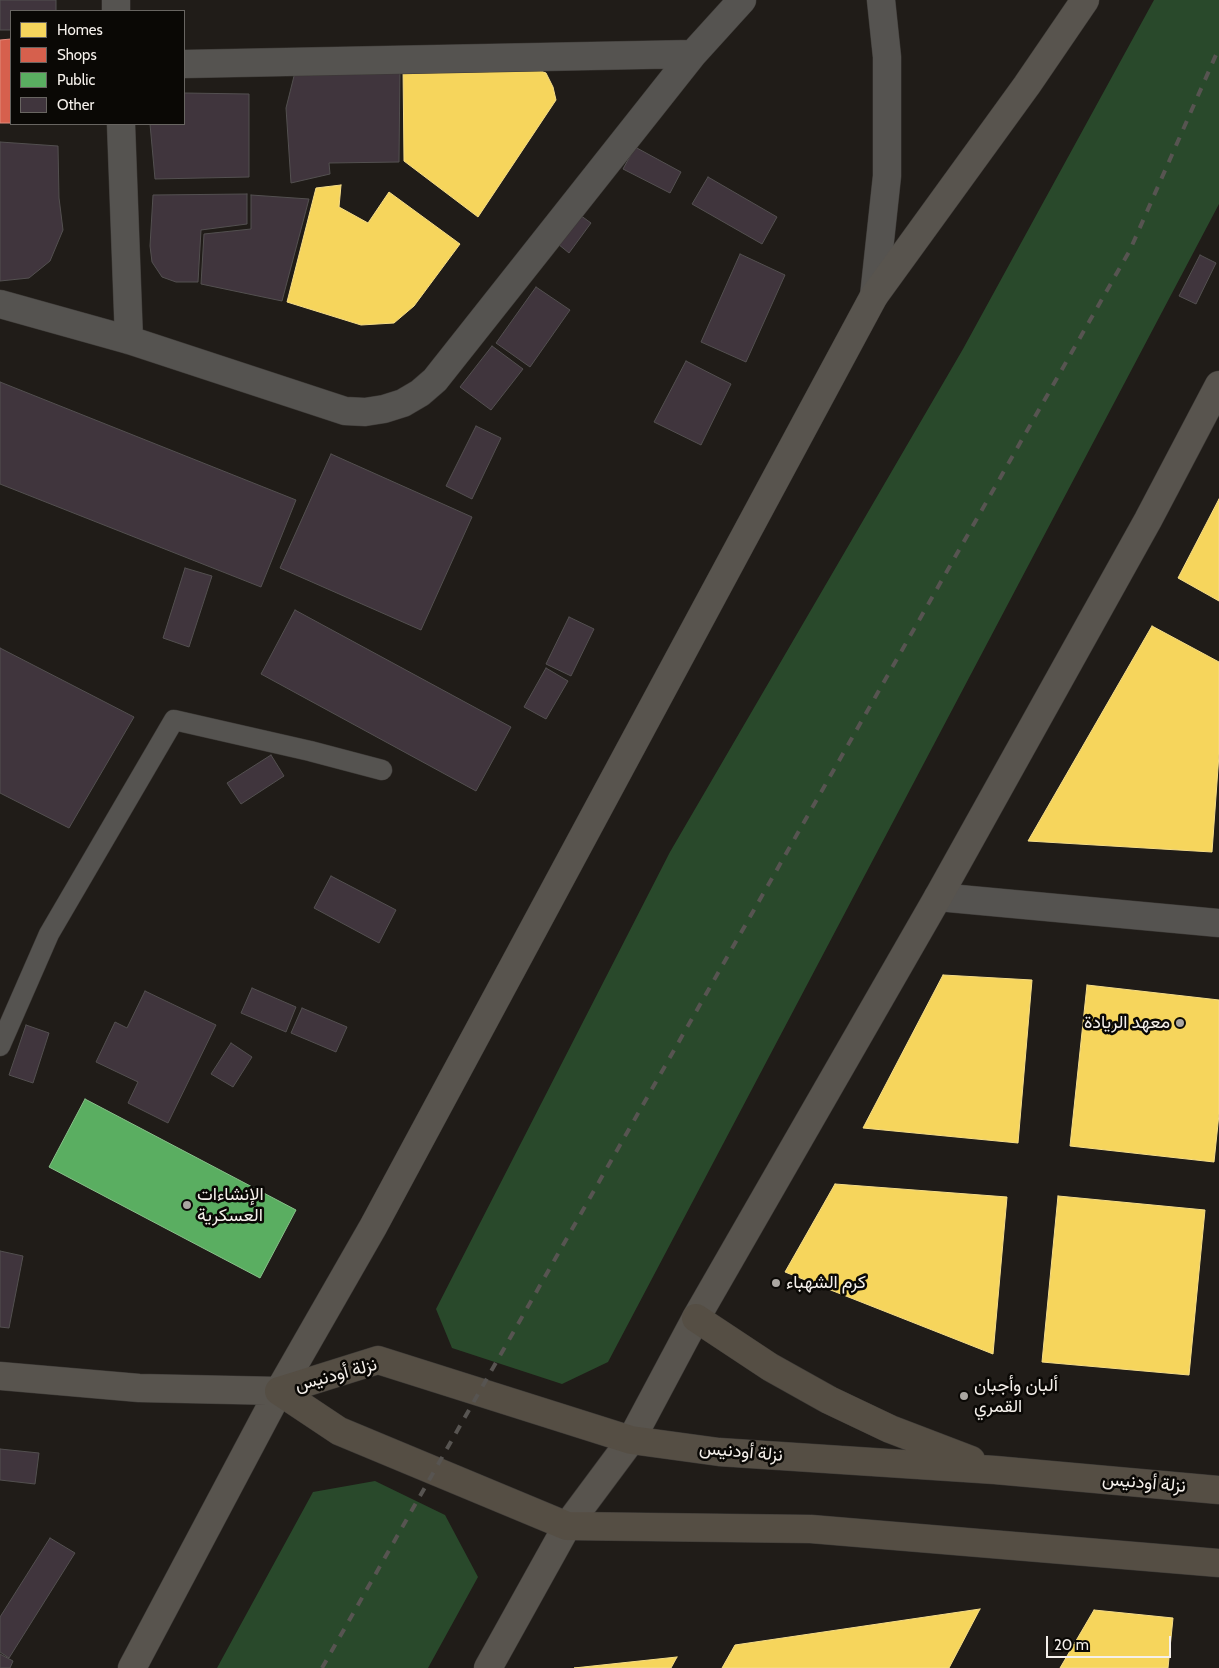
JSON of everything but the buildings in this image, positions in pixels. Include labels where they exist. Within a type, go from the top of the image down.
[{"type":"main road","points":[[132,1668],[279,1391],[373,1227],[874,296],[1027,86],[1086,0]]},
{"type":"main road","points":[[488,1668],[568,1526],[630,1440],[696,1318],[938,897],[1148,520],[1219,385]]},
{"type":"main road","points":[[696,1318],[770,1367],[829,1400],[890,1429],[995,1470]]},
{"type":"main road","name":"نزلة أودنيس","points":[[279,1391],[378,1360],[630,1440],[719,1452],[995,1470],[1219,1490]]},
{"type":"main road","points":[[0,1376],[139,1388],[279,1391],[339,1431],[568,1526],[811,1529],[1219,1563]]},
{"type":"street","points":[[0,304],[129,340],[345,411],[365,412],[384,409],[402,403],[420,393],[434,380],[693,54],[742,0]]},
{"type":"street","points":[[874,296],[887,176],[887,57],[881,0]]},
{"type":"street","points":[[185,64],[693,54]]},
{"type":"street","points":[[120,125],[129,340]]},
{"type":"street","points":[[938,897],[1219,923]]},
{"type":"lane","points":[[0,1046],[49,934],[174,720],[310,751],[382,770]]},
{"type":"green space","points":[[1154,0],[1219,0],[1219,204],[608,1362],[562,1384],[452,1348],[436,1309],[670,852],[963,349]]},
{"type":"green space","points":[[375,1481],[445,1515],[478,1577],[428,1668],[217,1668],[313,1492]]},
{"type":"railway","points":[[322,1668],[1130,250],[1219,48]]},
{"type":"place","name":"معهد الريادة","points":[[1180,1023]]},
{"type":"place","name":"الإنشاءات العسكرية","points":[[187,1205]]},
{"type":"place","name":"كرم الشهباء","points":[[776,1283]]},
{"type":"place","name":"ألبان وأجبان القمري","points":[[964,1396]]}]
